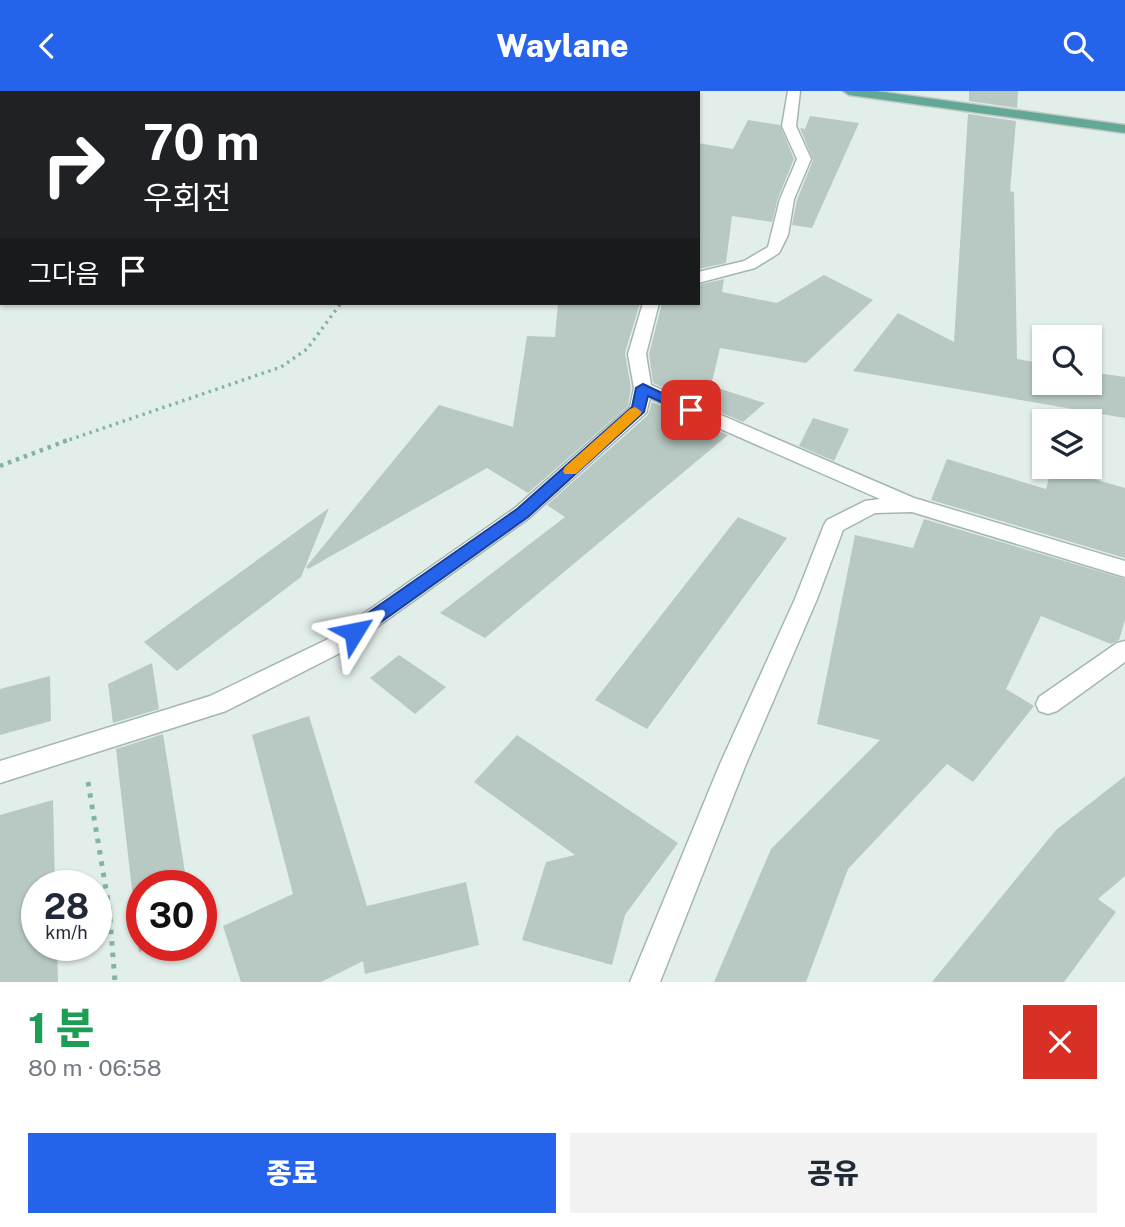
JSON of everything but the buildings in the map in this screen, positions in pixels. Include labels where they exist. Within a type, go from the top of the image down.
[{"type":"main road","points":[[849,91],[1125,129]]},
{"type":"street","points":[[700,277],[757,262],[776,245],[783,233],[782,215],[804,159],[789,126],[794,91]]},
{"type":"street","points":[[0,772],[217,704],[334,646],[522,513],[639,408],[643,388],[635,367],[636,347],[650,305]]},
{"type":"street","points":[[643,388],[912,505],[1125,569]]},
{"type":"street","points":[[647,979],[733,764],[806,599],[834,524],[872,506],[912,505]]},
{"type":"street","points":[[1048,704],[1125,650]]},
{"type":"path","points":[[0,466],[281,367],[307,349],[340,305]]},
{"type":"path","points":[[82,747],[108,907],[115,982]]},
{"type":"slow traffic","points":[[571,471],[635,412]]},
{"type":"route","points":[[354,632],[522,513],[639,408],[643,388],[691,410]]}]
